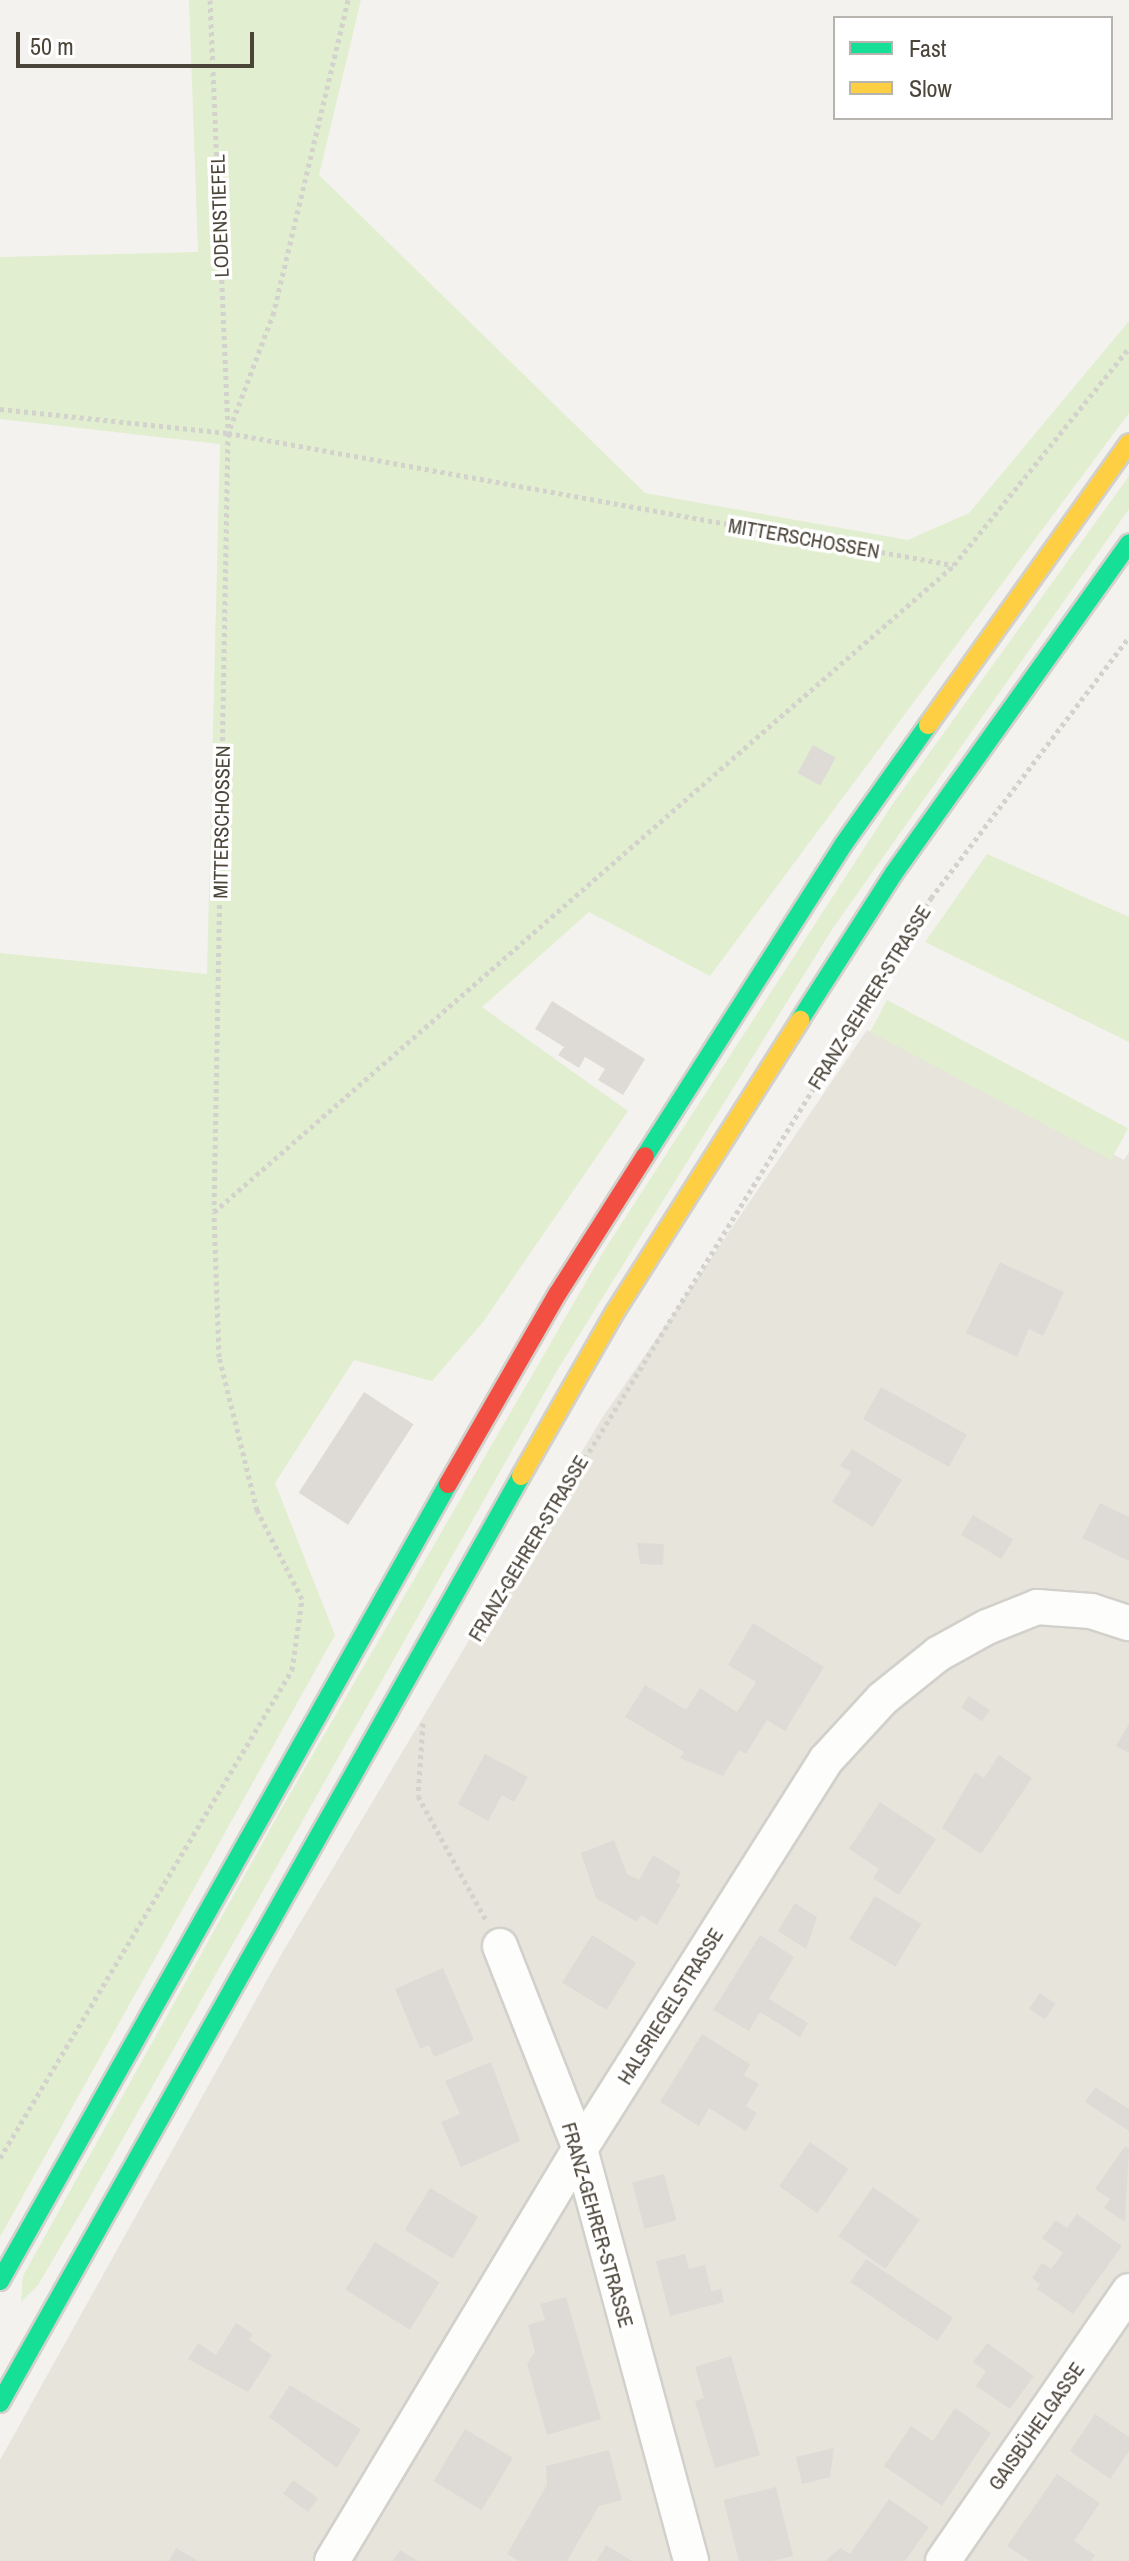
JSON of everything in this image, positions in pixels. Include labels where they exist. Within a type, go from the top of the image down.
[{"type":"main road","points":[[0,2281],[295,1750],[558,1293],[843,845],[1129,443]]},
{"type":"main road","points":[[0,2403],[347,1778],[615,1312],[894,873],[1129,543]]},
{"type":"street","name":"HALSRIEGELSTRASSE","points":[[332,2561],[580,2149],[826,1760],[882,1699],[938,1654],[1037,1607],[1091,1611],[1129,1623]]},
{"type":"street","name":"FRANZ-GEHRER-STRASSE","points":[[500,1946],[580,2149],[691,2561]]},
{"type":"street","name":"GAISBÜHELGASSE","points":[[943,2561],[1129,2291]]},
{"type":"path","name":"LODENSTIEFEL","points":[[210,0],[228,433]]},
{"type":"path","points":[[228,433],[273,315],[348,0]]},
{"type":"path","points":[[214,1212],[954,565],[1129,348]]},
{"type":"path","name":"MITTERSCHOSSEN","points":[[0,409],[228,433],[954,565]]},
{"type":"path","name":"MITTERSCHOSSEN","points":[[0,2158],[292,1670],[302,1599],[257,1510],[219,1357],[214,1212],[228,433]]},
{"type":"path","name":"FRANZ-GEHRER-STRASSE","points":[[478,1633],[931,898],[1129,637]]},
{"type":"path","points":[[430,1712],[422,1725],[418,1796],[500,1946]]},
{"type":"path","points":[[0,2139],[8,2146]]},
{"type":"shaded area","points":[[867,1030],[1124,1160],[1129,1152],[1129,2561],[0,2561],[0,2460],[282,1953],[602,1418]]},
{"type":"green space","points":[[189,0],[361,0],[319,175],[645,493],[908,540],[969,513],[1129,321],[1129,413],[710,976],[589,912],[482,1007],[628,1111],[483,1322],[432,1381],[354,1360],[275,1483],[335,1635],[0,2237],[0,953],[207,974],[220,444],[0,419],[0,257],[198,252]]},
{"type":"green space","points":[[1129,476],[1129,509],[833,928],[558,1369],[87,2202],[38,2285],[21,2302],[23,2276],[283,1806],[605,1249],[892,805]]},
{"type":"green space","points":[[987,854],[1129,917],[1129,1042],[925,942]]},
{"type":"green space","points":[[887,1000],[1128,1128],[1111,1160],[870,1032]]},
{"type":"building","points":[[813,745],[836,758],[820,786],[797,773]]},
{"type":"building","points":[[552,1001],[645,1059],[623,1095],[598,1080],[605,1069],[585,1057],[579,1068],[558,1055],[564,1047],[535,1029]]},
{"type":"building","points":[[1000,1262],[1064,1292],[1043,1336],[1029,1329],[1017,1357],[966,1333]]},
{"type":"building","points":[[881,1387],[967,1435],[949,1467],[863,1419]]},
{"type":"building","points":[[364,1392],[413,1424],[348,1525],[299,1493]]},
{"type":"building","points":[[852,1449],[902,1480],[873,1527],[832,1502],[851,1472],[840,1466]]},
{"type":"building","points":[[1100,1503],[1129,1517],[1129,1561],[1082,1538]]},
{"type":"building","points":[[973,1515],[1013,1539],[1001,1559],[961,1535]]},
{"type":"building","points":[[637,1543],[664,1544],[663,1565],[640,1564]]},
{"type":"building","points":[[753,1623],[824,1667],[785,1731],[767,1720],[746,1754],[739,1750],[723,1776],[680,1758],[684,1752],[625,1717],[645,1685],[686,1710],[700,1688],[737,1712],[756,1682],[728,1665]]},
{"type":"building","points":[[969,1696],[990,1710],[982,1722],[961,1708]]},
{"type":"building","points":[[1129,1724],[1129,1753],[1116,1746]]},
{"type":"building","points":[[485,1754],[528,1777],[514,1802],[502,1795],[488,1821],[458,1804]]},
{"type":"building","points":[[999,1755],[1032,1778],[981,1854],[942,1828],[975,1772],[984,1778]]},
{"type":"building","points":[[880,1802],[936,1839],[899,1895],[873,1878],[879,1869],[849,1849]]},
{"type":"building","points":[[614,1840],[627,1874],[639,1880],[653,1855],[681,1872],[676,1882],[681,1884],[657,1925],[641,1915],[637,1922],[596,1898],[581,1853]]},
{"type":"building","points":[[875,1896],[921,1924],[896,1967],[849,1939]]},
{"type":"building","points":[[795,1903],[817,1917],[806,1949],[778,1931]]},
{"type":"building","points":[[592,1935],[636,1963],[606,2010],[562,1982]]},
{"type":"building","points":[[760,1935],[794,1957],[769,1999],[808,2023],[800,2037],[760,2012],[749,2031],[713,2010]]},
{"type":"building","points":[[443,1968],[474,2040],[434,2057],[429,2045],[420,2049],[395,1989]]},
{"type":"building","points":[[1040,1993],[1056,2004],[1045,2019],[1029,2009]]},
{"type":"building","points":[[702,2034],[750,2064],[744,2075],[759,2084],[746,2106],[757,2113],[746,2131],[709,2108],[699,2126],[660,2102]]},
{"type":"building","points":[[491,2062],[520,2141],[461,2167],[441,2122],[460,2114],[445,2081]]},
{"type":"building","points":[[1095,2087],[1129,2109],[1129,2131],[1085,2102]]},
{"type":"building","points":[[810,2142],[849,2169],[818,2213],[779,2186]]},
{"type":"building","points":[[1125,2146],[1129,2149],[1125,2222],[1104,2208],[1110,2199],[1095,2189]]},
{"type":"building","points":[[664,2174],[676,2220],[645,2229],[632,2183]]},
{"type":"building","points":[[873,2187],[920,2220],[885,2269],[839,2236]]},
{"type":"building","points":[[430,2188],[478,2217],[453,2259],[405,2230]]},
{"type":"building","points":[[1077,2214],[1122,2246],[1073,2314],[1037,2289],[1040,2284],[1032,2278],[1042,2263],[1051,2269],[1063,2253],[1042,2238],[1056,2220],[1067,2228]]},
{"type":"building","points":[[375,2242],[439,2282],[410,2330],[345,2289]]},
{"type":"building","points":[[685,2254],[689,2269],[705,2265],[711,2291],[721,2289],[724,2302],[670,2316],[656,2261]]},
{"type":"building","points":[[866,2259],[953,2318],[937,2341],[850,2282]]},
{"type":"building","points":[[566,2297],[601,2419],[547,2435],[527,2364],[535,2352],[528,2325],[545,2320],[540,2304]]},
{"type":"building","points":[[236,2323],[253,2334],[249,2340],[272,2355],[248,2392],[188,2359],[198,2343],[216,2355]]},
{"type":"building","points":[[987,2343],[1034,2376],[1010,2409],[976,2386],[986,2371],[973,2362]]},
{"type":"building","points":[[731,2356],[760,2455],[715,2468],[695,2401],[704,2398],[695,2367]]},
{"type":"building","points":[[290,2385],[361,2429],[337,2468],[269,2417]]},
{"type":"building","points":[[955,2408],[991,2433],[942,2506],[884,2466],[911,2426],[933,2441]]},
{"type":"building","points":[[1095,2414],[1129,2437],[1129,2451],[1110,2479],[1070,2451]]},
{"type":"building","points":[[465,2429],[513,2458],[482,2510],[434,2481]]},
{"type":"building","points":[[834,2448],[830,2477],[802,2484],[796,2457]]},
{"type":"building","points":[[609,2450],[622,2500],[599,2506],[567,2561],[519,2561],[507,2554],[547,2485],[546,2466]]},
{"type":"building","points":[[1057,2474],[1100,2503],[1074,2541],[1095,2555],[1091,2561],[1030,2561],[1007,2546]]},
{"type":"building","points":[[293,2480],[318,2498],[308,2512],[283,2494]]},
{"type":"building","points":[[776,2487],[793,2556],[773,2561],[739,2561],[724,2500]]},
{"type":"building","points":[[889,2499],[929,2527],[905,2561],[825,2561],[840,2548],[850,2554]]},
{"type":"building","points":[[606,2545],[632,2561],[597,2561]]},
{"type":"building","points":[[176,2548],[198,2561],[169,2561]]},
{"type":"building","points":[[400,2550],[418,2561],[393,2561]]},
{"type":"traffic: fast","points":[[800,1020],[894,873],[1129,543]]},
{"type":"traffic: fast","points":[[645,1156],[843,845],[928,725]]},
{"type":"traffic: fast","points":[[0,2403],[521,1476]]},
{"type":"traffic: fast","points":[[0,2281],[448,1484]]},
{"type":"traffic: slow","points":[[928,725],[1129,443]]},
{"type":"traffic: slow","points":[[521,1476],[615,1312],[800,1020]]},
{"type":"traffic: jam","points":[[448,1484],[558,1293],[645,1156]]}]
